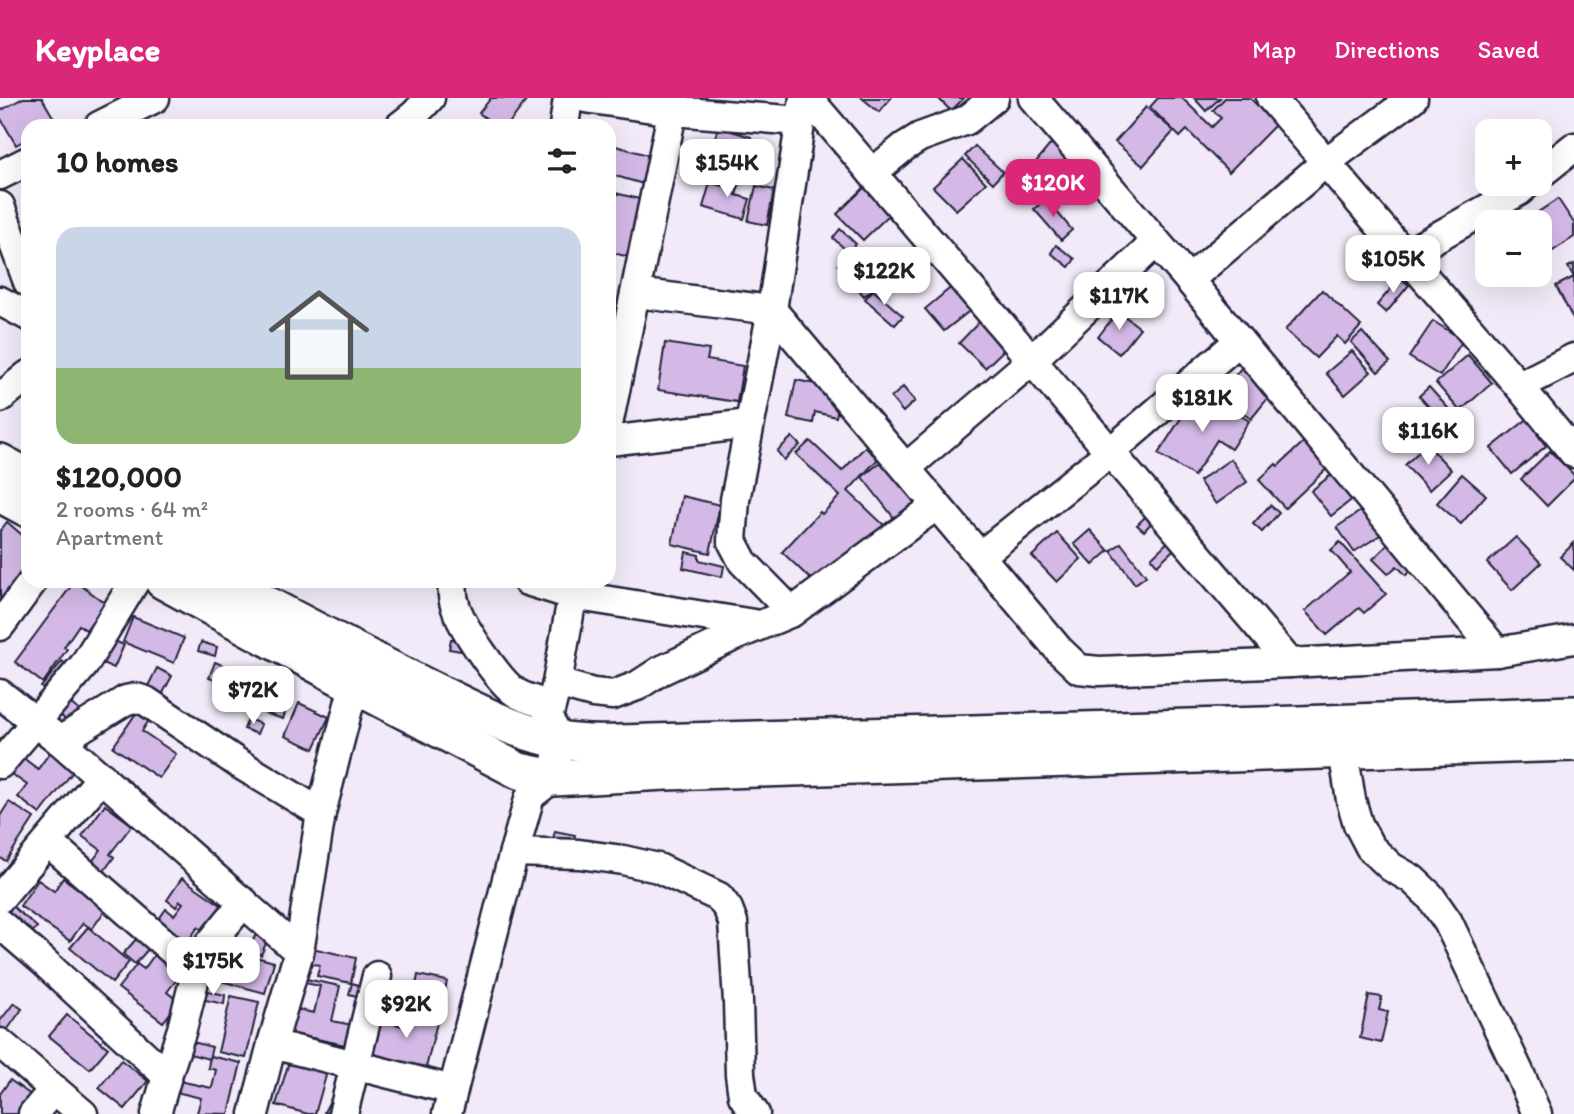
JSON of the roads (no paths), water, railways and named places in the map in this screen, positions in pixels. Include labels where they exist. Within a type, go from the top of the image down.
[{"type":"main road","points":[[0,462],[21,473]]},
{"type":"main road","points":[[0,494],[21,505]]},
{"type":"main road","points":[[176,588],[534,782],[666,772],[1574,743]]},
{"type":"main road","points":[[235,588],[396,672],[502,723],[548,716],[601,743],[1574,714]]},
{"type":"street","points":[[113,119],[155,98]]},
{"type":"street","points":[[409,119],[430,98]]},
{"type":"street","points":[[565,119],[568,98]]},
{"type":"street","points":[[585,98],[674,105],[804,106],[872,173],[1290,663]]},
{"type":"street","points":[[872,173],[920,136],[967,120],[994,98]]},
{"type":"street","points":[[1033,98],[1189,280],[1497,652]]},
{"type":"street","points":[[1272,98],[1574,453]]},
{"type":"street","points":[[1189,280],[1326,162],[1413,98]]},
{"type":"street","points":[[616,386],[674,105]]},
{"type":"street","points":[[792,612],[743,562],[732,541],[735,500],[772,310],[804,106]]},
{"type":"street","points":[[1552,165],[1574,148]]},
{"type":"street","points":[[0,176],[21,166]]},
{"type":"street","points":[[1405,256],[1510,196]]},
{"type":"street","points":[[0,206],[21,263]]},
{"type":"street","points":[[906,468],[1031,361],[1156,242]]},
{"type":"street","points":[[636,293],[772,310],[1059,650],[1079,669],[1099,671],[1497,652],[1574,639]]},
{"type":"street","points":[[0,301],[21,312]]},
{"type":"street","points":[[979,556],[1109,453],[1239,341]]},
{"type":"street","points":[[1519,386],[1574,358]]},
{"type":"street","points":[[0,398],[21,381]]},
{"type":"street","points":[[616,440],[750,424]]},
{"type":"street","points":[[548,716],[593,693],[613,695],[637,686],[660,671],[792,612],[937,505]]},
{"type":"street","points":[[0,626],[28,588]]},
{"type":"street","points":[[0,764],[84,665],[131,588]]},
{"type":"street","points":[[452,588],[455,606],[469,634],[492,666],[516,693],[548,716]]},
{"type":"street","points":[[272,1044],[355,1065],[450,1102],[534,782],[574,588],[760,625]]},
{"type":"street","points":[[254,1114],[299,952],[321,813],[354,685]]},
{"type":"street","points":[[0,694],[102,777],[299,952]]},
{"type":"street","points":[[60,741],[126,700],[136,698],[146,701],[238,763],[321,813]]},
{"type":"street","points":[[1343,751],[1351,800],[1358,824],[1370,847],[1391,867],[1412,879],[1430,896],[1448,922],[1536,1114]]},
{"type":"street","points":[[0,898],[102,777]]},
{"type":"street","points":[[48,842],[196,971]]},
{"type":"street","points":[[514,852],[579,854],[623,860],[658,868],[719,897],[733,922],[740,1074],[743,1096],[755,1114]]},
{"type":"street","points":[[163,1113],[167,1076],[196,971],[204,951],[244,902]]},
{"type":"street","points":[[0,924],[167,1076]]},
{"type":"street","points":[[343,1114],[377,976]]},
{"type":"street","points":[[0,1043],[83,1114]]},
{"type":"street","points":[[33,1114],[54,1089]]}]
